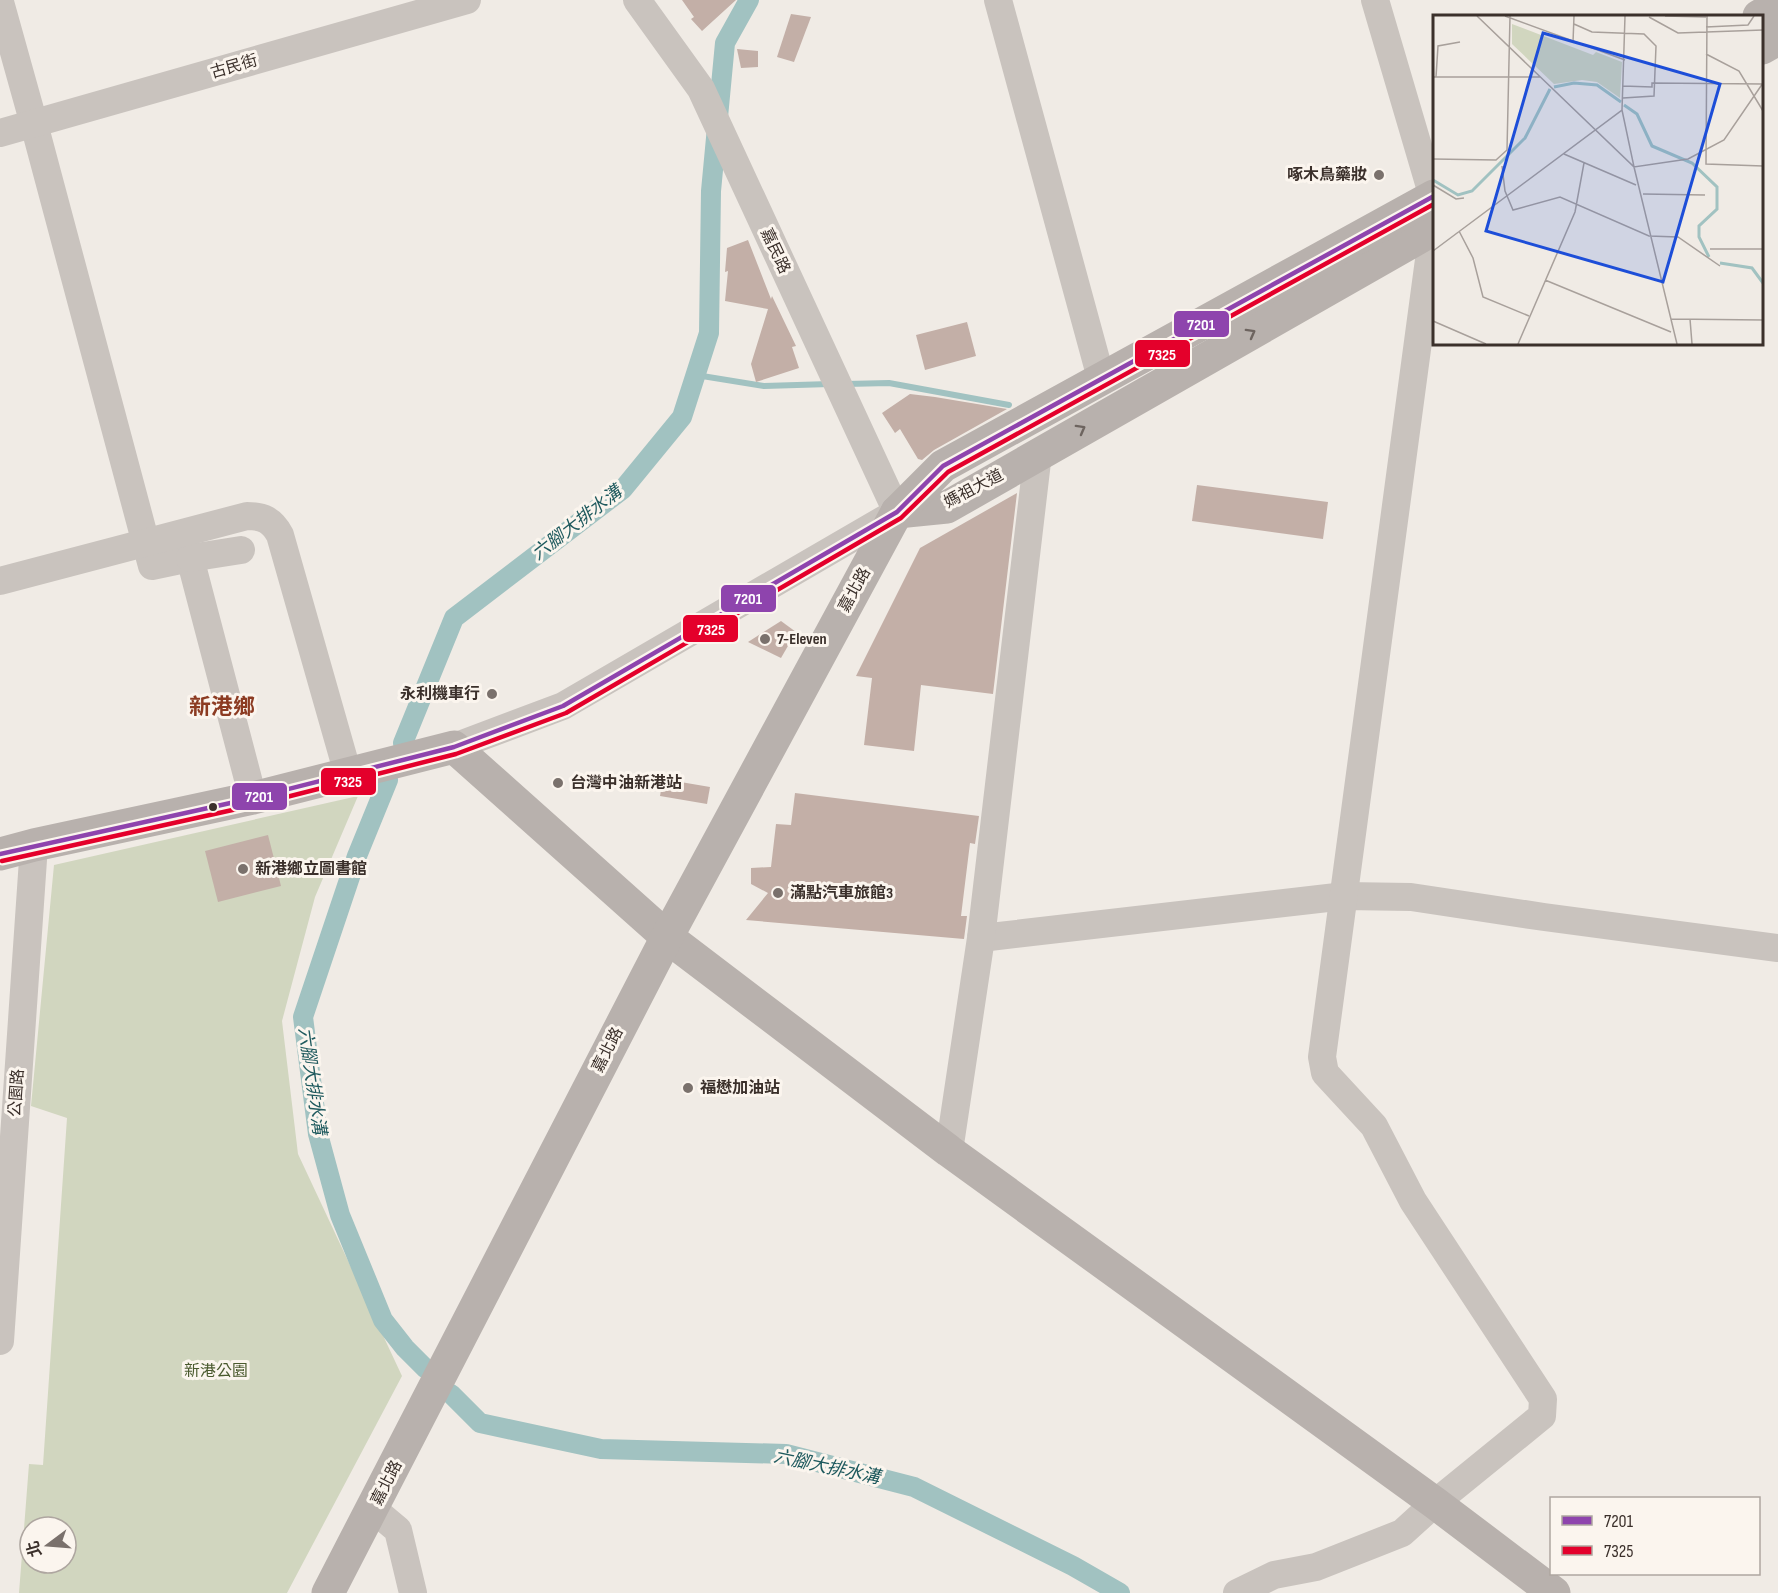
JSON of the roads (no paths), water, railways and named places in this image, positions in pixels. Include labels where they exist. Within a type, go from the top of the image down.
[{"type":"main road","points":[[1761,15],[1778,6]]},
{"type":"main road","points":[[1763,47],[1778,39]]},
{"type":"main road","name":"媽祖大道","points":[[897,512],[944,466],[1433,196]]},
{"type":"main road","name":"媽祖大道","points":[[897,512],[947,507],[1038,453],[1433,231]]},
{"type":"main road","name":"嘉北路","points":[[328,1593],[667,937],[897,512]]},
{"type":"main road","points":[[0,854],[254,798],[454,747],[667,937],[949,1151],[1435,1503],[1554,1593]]},
{"type":"street","name":"古民街","points":[[0,133],[467,0]]},
{"type":"street","name":"嘉民路","points":[[637,0],[701,88],[897,512]]},
{"type":"street","points":[[998,0],[1101,378]]},
{"type":"street","points":[[1375,0],[1433,196]]},
{"type":"street","points":[[0,2],[152,566],[241,550]]},
{"type":"street","points":[[1237,1593],[1274,1575],[1316,1566],[1402,1533],[1435,1503],[1542,1416],[1543,1399],[1413,1201],[1374,1125],[1325,1073],[1322,1057],[1433,237]]},
{"type":"street","points":[[949,1151],[981,938],[1038,453]]},
{"type":"street","points":[[454,747],[563,706],[897,512]]},
{"type":"street","points":[[0,581],[247,516],[267,519],[274,524],[280,535],[348,774]]},
{"type":"street","points":[[190,558],[254,798]]},
{"type":"street","name":"公園路","points":[[1,1325],[8,1127],[34,845]]},
{"type":"street","points":[[981,938],[1345,896],[1411,897],[1555,919],[1778,948]]},
{"type":"street","points":[[373,1509],[398,1530],[413,1593]]},
{"type":"waterway","name":"六腳大排水溝","points":[[403,743],[454,618],[623,489],[682,417],[709,333],[711,191],[725,43],[749,0]]},
{"type":"waterway","points":[[696,375],[764,386],[830,384]]},
{"type":"waterway","points":[[846,384],[889,383],[1009,405]]},
{"type":"waterway","name":"六腳大排水溝","points":[[388,780],[357,856],[303,1017],[318,1134],[340,1215],[383,1320],[405,1348],[426,1369]]},
{"type":"waterway","name":"六腳大排水溝","points":[[451,1394],[480,1423],[601,1449],[786,1454],[914,1487],[1073,1566],[1120,1593]]},
{"type":"place","name":"啄木鳥藥妝","points":[[1379,175]]},
{"type":"place","name":"7-Eleven","points":[[765,639]]},
{"type":"place","name":"永利機車行","points":[[492,694]]},
{"type":"place","name":"台灣中油新港站","points":[[558,783]]},
{"type":"place","name":"新港鄉立圖書館","points":[[243,869]]},
{"type":"place","name":"滿點汽車旅館3","points":[[778,893]]},
{"type":"place","name":"福懋加油站","points":[[688,1088]]},
{"type":"district","name":"新港鄉","points":[[222,707]]},
{"type":"park label","name":"新港公園","points":[[216,1371]]}]
